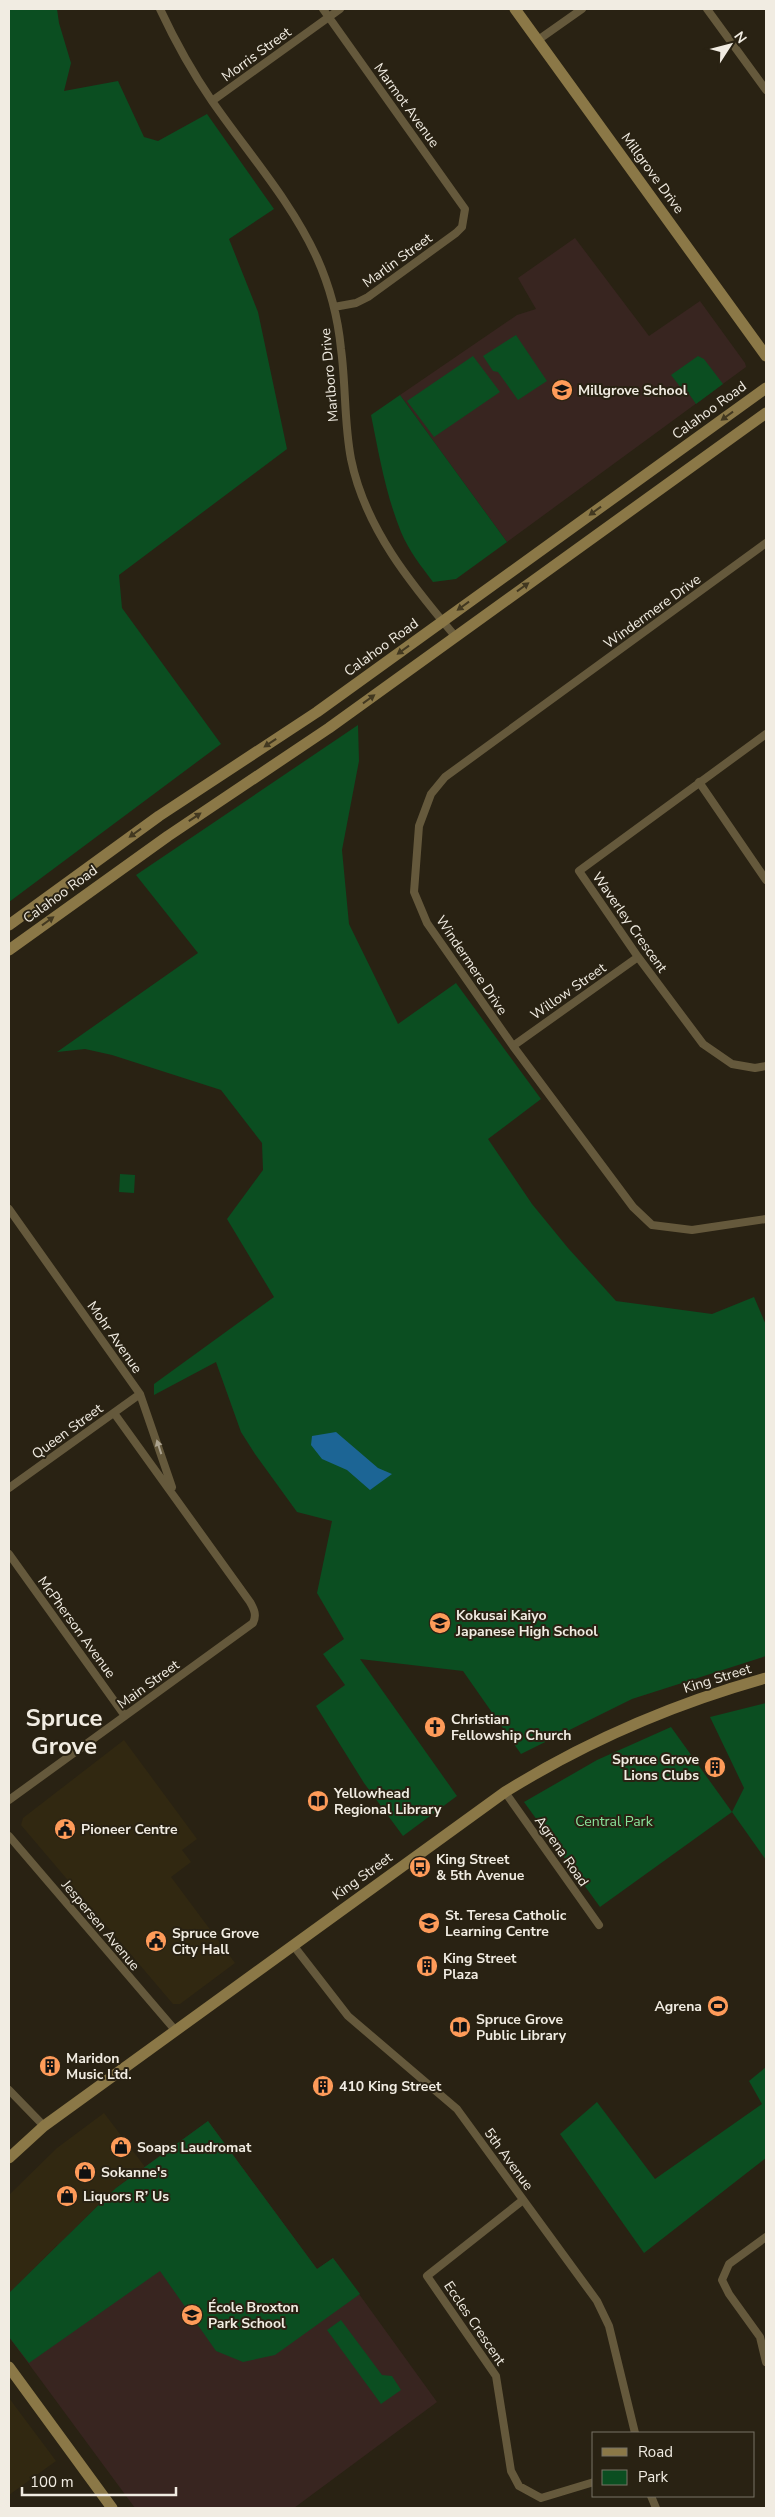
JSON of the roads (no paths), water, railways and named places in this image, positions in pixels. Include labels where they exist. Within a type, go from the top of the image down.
[{"type":"main road","name":"Millgrove Drive","points":[[515,9],[766,356]]},
{"type":"main road","name":"Calahoo Road","points":[[9,925],[159,816],[317,712],[766,388]]},
{"type":"main road","name":"Calahoo Road","points":[[9,950],[168,836],[329,728],[766,413]]},
{"type":"main road","name":"King Street","points":[[9,2158],[44,2126],[174,2030],[505,1792],[569,1754],[621,1729],[692,1701],[766,1678]]},
{"type":"main road","points":[[9,2367],[112,2508]]},
{"type":"street","name":"Marlboro Drive","points":[[160,9],[177,44],[212,101],[305,235],[327,284],[334,307],[342,351],[346,426],[351,460],[360,492],[382,538],[401,567],[456,636]]},
{"type":"street","name":"Marmot Avenue","points":[[323,9],[462,202],[466,209],[465,218]]},
{"type":"street","name":"Morris Street","points":[[212,101],[340,9]]},
{"type":"street","points":[[538,40],[582,9]]},
{"type":"street","points":[[706,9],[766,90]]},
{"type":"street","name":"Marlin Street","points":[[334,307],[356,303],[368,297],[456,234],[462,227],[465,218]]},
{"type":"street","name":"Windermere Drive","points":[[766,543],[445,777],[431,794],[419,826],[414,892],[427,922],[513,1046],[633,1207],[652,1225],[692,1230],[766,1219]]},
{"type":"street","name":"Waverley Crescent","points":[[766,734],[579,871],[638,957],[703,1044],[732,1064],[755,1068],[766,1066]]},
{"type":"street","points":[[699,782],[766,880]]},
{"type":"street","name":"Willow Street","points":[[513,1046],[638,957]]},
{"type":"street","name":"Mohr Avenue","points":[[9,1209],[140,1394],[174,1494]]},
{"type":"street","name":"Queen Street","points":[[9,1488],[140,1394]]},
{"type":"street","name":"Mohr Avenue","points":[[114,1412],[250,1602],[255,1611],[253,1623]]},
{"type":"street","name":"McPherson Avenue","points":[[9,1554],[125,1716]]},
{"type":"street","name":"Main Street","points":[[9,1800],[253,1623]]},
{"type":"street","name":"Agrena Road","points":[[505,1792],[599,1925]]},
{"type":"street","name":"Jespersen Avenue","points":[[9,1836],[174,2030]]},
{"type":"street","name":"5th Avenue","points":[[293,1945],[348,2016],[457,2109],[605,2312],[635,2432]]},
{"type":"street","points":[[9,2090],[44,2126]]},
{"type":"street","name":"Eccles Crescent","points":[[523,2200],[427,2276],[496,2376],[511,2471],[519,2486],[541,2498],[592,2483]]},
{"type":"street","points":[[766,2237],[729,2264],[722,2280],[729,2294],[760,2337],[766,2362]]},
{"type":"water","points":[[336,1432],[378,1468],[392,1474],[370,1490],[347,1470],[322,1459],[311,1445],[312,1436]]},
{"type":"place","name":"Millgrove School","points":[[562,390]]},
{"type":"place","name":"Kokusai Kaiyo Japanese High School","points":[[440,1623]]},
{"type":"place","name":"Christian Fellowship Church","points":[[435,1727]]},
{"type":"place","name":"Spruce Grove Lions Clubs","points":[[715,1767]]},
{"type":"place","name":"Yellowhead Regional Library","points":[[318,1801]]},
{"type":"place","name":"Pioneer Centre","points":[[65,1829]]},
{"type":"place","name":"King Street & 5th Avenue","points":[[420,1867]]},
{"type":"place","name":"St. Teresa Catholic Learning Centre","points":[[429,1923]]},
{"type":"place","name":"Spruce Grove City Hall","points":[[156,1941]]},
{"type":"place","name":"King Street Plaza","points":[[427,1966]]},
{"type":"place","name":"Agrena","points":[[718,2006]]},
{"type":"place","name":"Spruce Grove Public Library","points":[[460,2027]]},
{"type":"place","name":"Maridon Music Ltd.","points":[[50,2066]]},
{"type":"place","name":"410 King Street","points":[[323,2086]]},
{"type":"place","name":"Soaps Laudromat","points":[[121,2147]]},
{"type":"place","name":"Sokanne's","points":[[85,2172]]},
{"type":"place","name":"Liquors R’ Us","points":[[67,2196]]},
{"type":"place","name":"École Broxton Park School","points":[[192,2315]]},
{"type":"district","name":"Spruce Grove","points":[[64,1732]]},
{"type":"park label","name":"Central Park","points":[[614,1821]]}]
